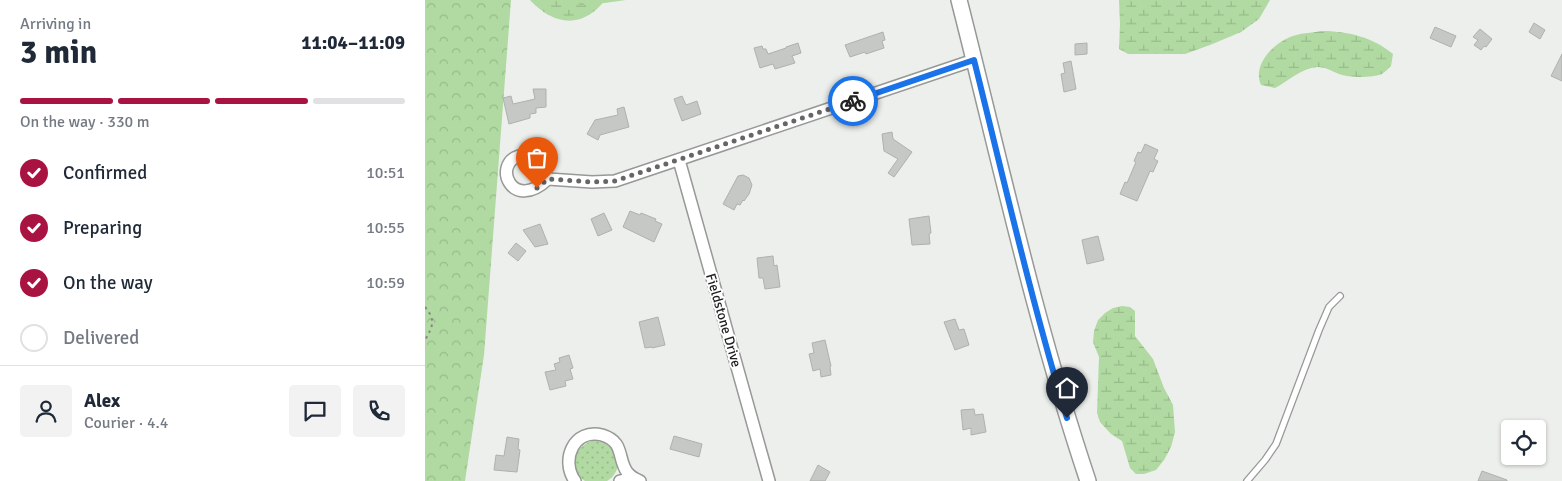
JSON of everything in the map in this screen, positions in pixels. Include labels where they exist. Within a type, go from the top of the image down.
[{"type":"main road","points":[[959,0],[1036,311],[1088,481]]},
{"type":"street","points":[[548,179],[592,182],[615,181],[974,60]]},
{"type":"street","name":"Fieldstone Drive","points":[[679,160],[769,481]]},
{"type":"street","points":[[575,481],[568,468],[569,457],[580,439],[588,435],[602,435],[615,442],[621,452],[624,467],[636,479]]},
{"type":"street","points":[[620,481],[636,479]]},
{"type":"lane","points":[[1247,481],[1276,444],[1319,330],[1329,307],[1340,296]]},
{"type":"path","points":[[425,307],[432,316],[433,326],[425,340]]},
{"type":"green space","points":[[425,0],[511,0],[484,355],[465,481],[425,481]]},
{"type":"green space","points":[[530,0],[605,0],[587,16],[578,20],[568,21],[549,15]]},
{"type":"green space","points":[[567,0],[626,0],[583,6]]},
{"type":"green space","points":[[1119,0],[1270,0],[1259,19],[1241,32],[1210,45],[1185,54],[1128,54],[1119,49]]},
{"type":"green space","points":[[1321,31],[1350,34],[1377,43],[1393,54],[1391,66],[1382,74],[1361,77],[1343,75],[1326,68],[1317,67],[1301,72],[1275,88],[1261,85],[1259,70],[1271,50],[1290,37]]},
{"type":"green space","points":[[1130,307],[1135,311],[1135,336],[1153,359],[1173,405],[1175,432],[1171,447],[1156,470],[1144,474],[1136,474],[1130,468],[1122,441],[1111,434],[1100,422],[1097,413],[1099,357],[1093,342],[1094,331],[1098,320],[1105,313],[1113,308]]},
{"type":"green space","points":[[592,441],[607,445],[616,456],[618,462],[617,469],[607,481],[585,481],[575,471],[574,459],[576,453],[585,444]]},
{"type":"building","points":[[1534,23],[1545,30],[1540,39],[1529,32]]},
{"type":"building","points":[[1435,27],[1456,36],[1451,47],[1430,38]]},
{"type":"building","points":[[1480,29],[1492,39],[1481,50],[1474,45],[1478,40],[1473,37]]},
{"type":"building","points":[[883,32],[885,40],[882,41],[884,48],[850,57],[845,45]]},
{"type":"building","points":[[798,43],[801,53],[792,56],[795,63],[775,69],[773,64],[760,68],[754,48],[762,46],[768,54]]},
{"type":"building","points":[[1087,43],[1087,54],[1075,55],[1075,44]]},
{"type":"building","points":[[1562,54],[1562,81],[1551,76]]},
{"type":"building","points":[[1071,61],[1076,89],[1064,92],[1061,74],[1065,73],[1063,63]]},
{"type":"building","points":[[533,89],[546,89],[546,107],[536,108],[536,113],[530,114],[530,118],[509,124],[503,98],[511,96],[513,104],[535,99]]},
{"type":"building","points":[[682,96],[686,105],[697,101],[701,114],[682,121],[674,99]]},
{"type":"building","points":[[624,107],[629,127],[600,135],[598,140],[587,134],[595,120],[618,115],[617,109]]},
{"type":"building","points":[[892,132],[893,139],[912,152],[894,177],[888,173],[898,159],[884,151],[882,134]]},
{"type":"building","points":[[1145,144],[1158,150],[1154,159],[1158,161],[1153,172],[1150,171],[1137,201],[1120,194],[1136,162],[1134,161],[1138,152],[1141,153]]},
{"type":"building","points":[[743,175],[749,178],[752,185],[744,201],[740,205],[737,204],[734,210],[723,204],[738,176]]},
{"type":"building","points":[[630,211],[656,219],[655,221],[662,224],[654,242],[623,227]]},
{"type":"building","points":[[604,213],[612,230],[598,236],[591,219]]},
{"type":"building","points":[[929,216],[930,244],[912,245],[909,219]]},
{"type":"building","points":[[540,224],[548,244],[535,247],[523,230]]},
{"type":"building","points":[[1098,236],[1104,260],[1087,264],[1082,240]]},
{"type":"building","points":[[516,243],[526,251],[518,261],[508,253]]},
{"type":"building","points":[[773,256],[774,266],[777,265],[780,287],[765,289],[763,278],[759,278],[757,258]]},
{"type":"building","points":[[658,317],[665,345],[645,348],[639,322]]},
{"type":"building","points":[[955,319],[959,330],[964,329],[969,345],[955,350],[944,322]]},
{"type":"building","points":[[825,340],[831,366],[831,375],[821,377],[820,369],[813,371],[809,354],[814,353],[812,343]]},
{"type":"building","points":[[569,355],[573,368],[570,369],[573,379],[565,381],[566,386],[550,390],[545,372],[556,370],[554,364],[560,362],[559,358]]},
{"type":"building","points":[[974,409],[975,415],[983,414],[986,432],[971,435],[971,428],[963,430],[961,410]]},
{"type":"building","points":[[674,436],[702,444],[699,457],[670,449]]},
{"type":"building","points":[[507,437],[519,439],[518,449],[520,450],[517,472],[494,470],[496,455],[504,456]]},
{"type":"building","points":[[818,465],[830,472],[825,481],[810,481]]},
{"type":"building","points":[[1482,471],[1507,480],[1507,481],[1478,481]]},
{"type":"way so far","points":[[537,188],[548,179],[592,182],[615,181],[853,101]]},
{"type":"route","points":[[853,101],[974,60],[1036,311],[1067,418]]}]
